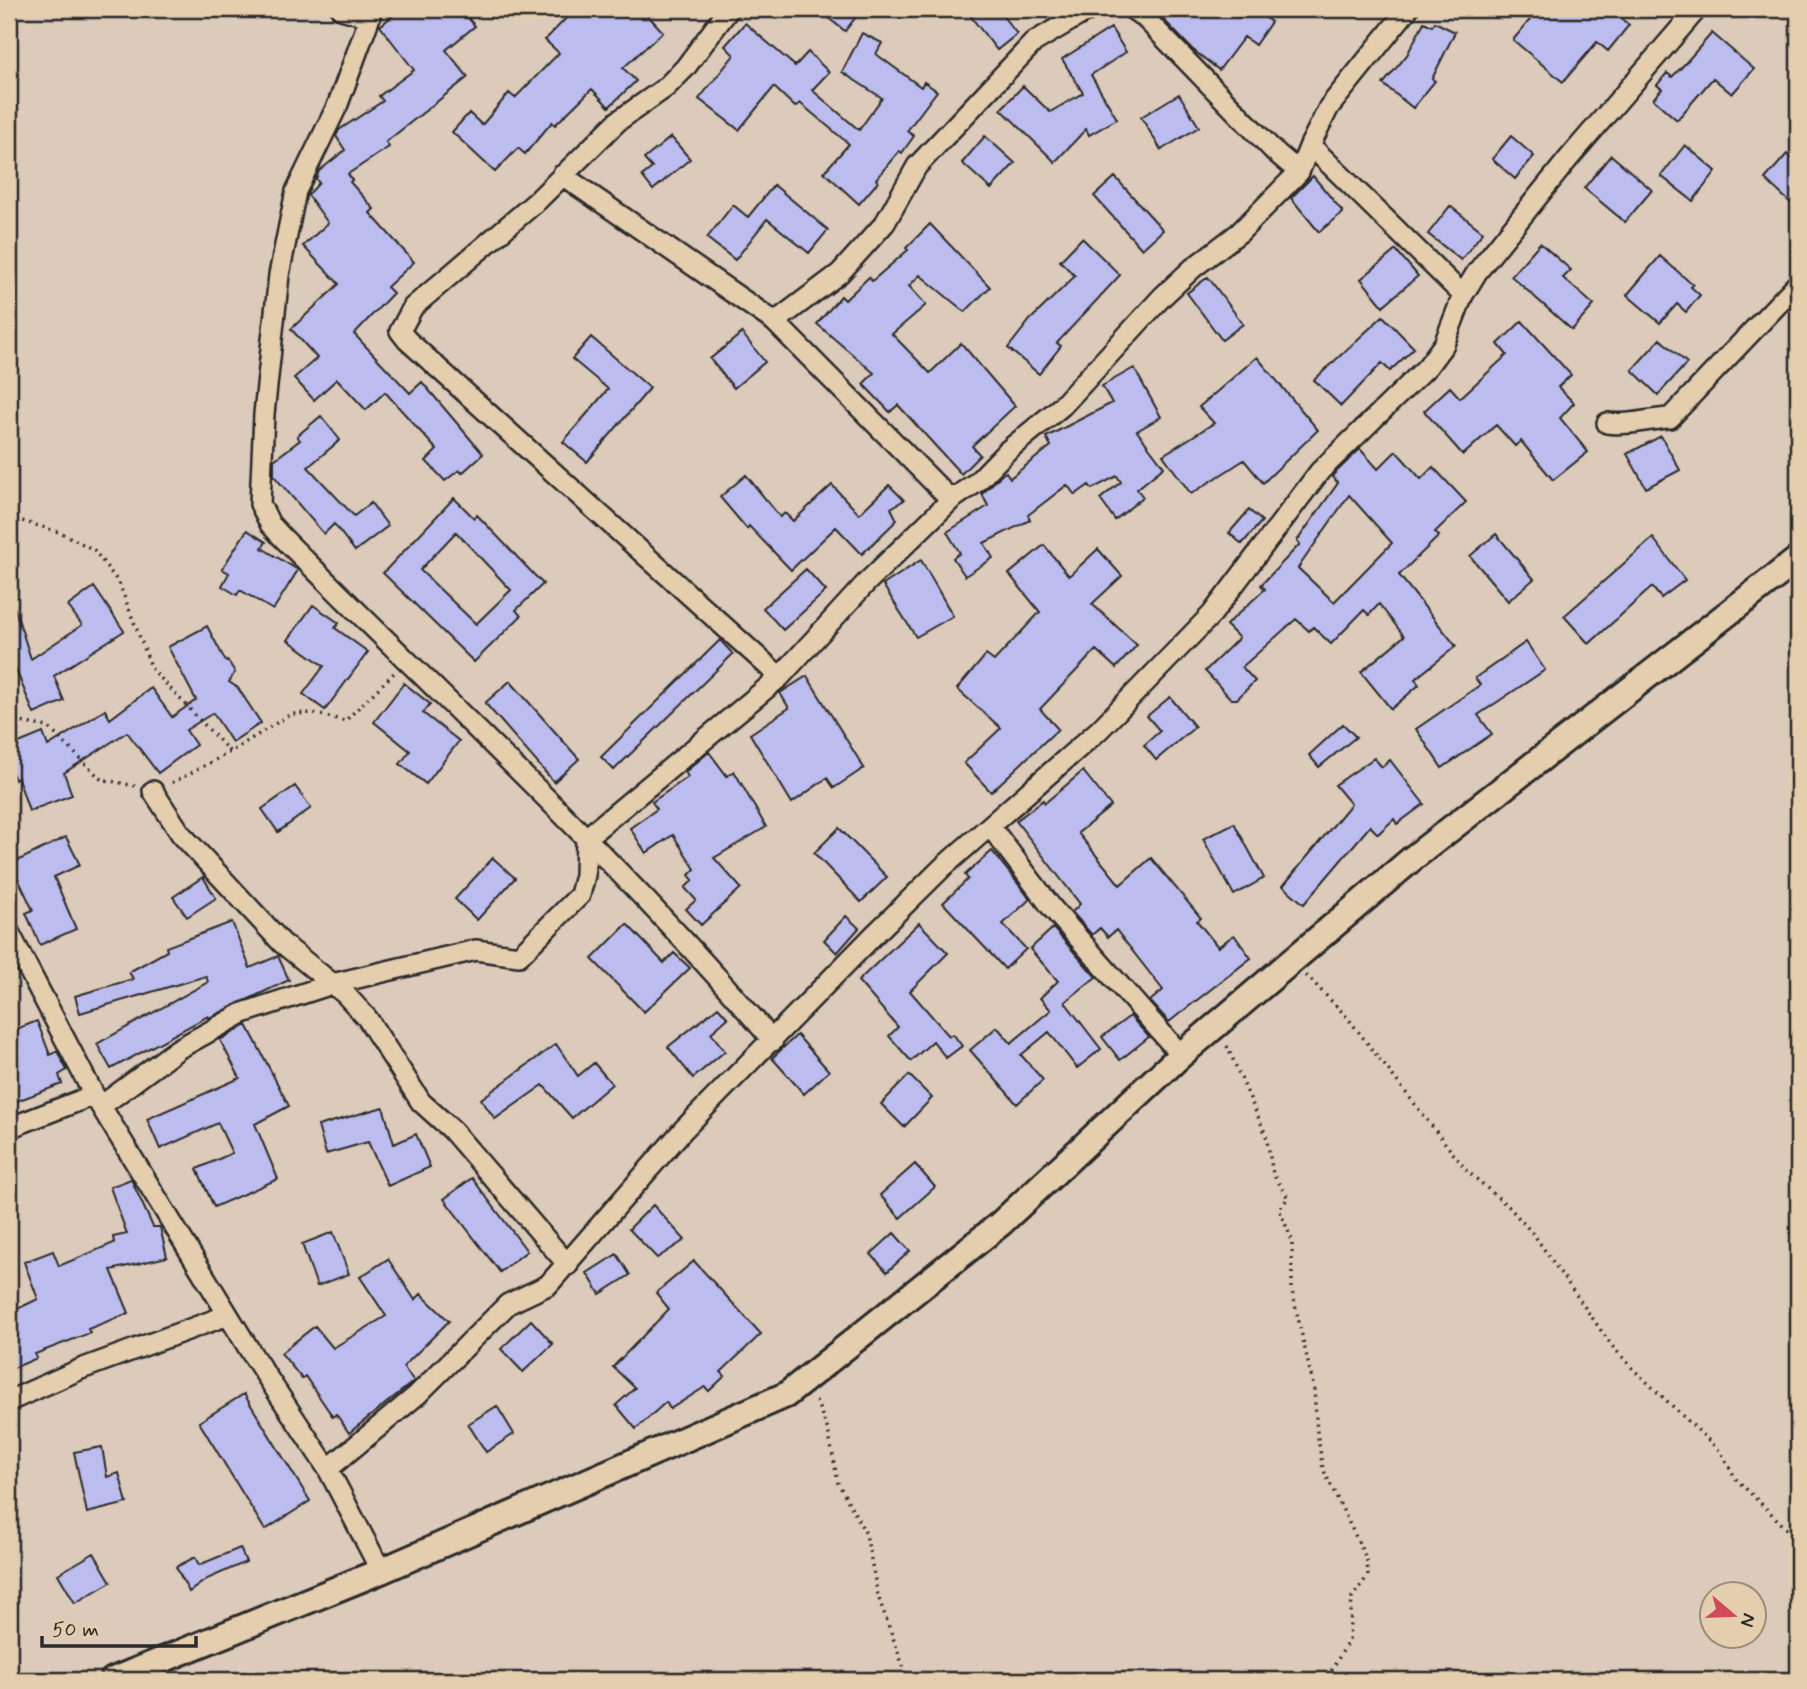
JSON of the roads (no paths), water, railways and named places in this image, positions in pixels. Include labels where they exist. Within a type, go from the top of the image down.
[{"type":"street","points":[[341,9],[370,13],[338,104],[296,191],[279,275],[264,414],[260,504],[276,530],[586,838],[707,964],[773,1041]]},
{"type":"street","points":[[729,9],[685,68],[665,88],[618,121],[537,201],[413,307],[400,331],[780,677]]},
{"type":"street","points":[[775,322],[840,273],[885,223],[917,166],[1034,42],[1090,9]]},
{"type":"street","points":[[9,1128],[98,1100],[178,1049],[243,1013],[332,984],[476,950],[519,956],[580,895],[585,875],[586,838],[780,677],[866,583],[951,500],[977,482],[1007,451],[1062,406],[1162,297],[1193,268],[1240,232],[1299,172],[1329,107],[1408,9]]},
{"type":"street","points":[[328,1469],[417,1395],[508,1304],[548,1285],[683,1130],[873,936],[990,826],[1099,730],[1212,614],[1320,471],[1427,367],[1444,344],[1463,295],[1477,272],[1569,158],[1698,9]]},
{"type":"street","points":[[1143,12],[1273,150],[1299,172]]},
{"type":"street","points":[[1310,145],[1463,295]]},
{"type":"street","points":[[562,175],[775,322],[951,500]]},
{"type":"street","points":[[1607,423],[1622,425],[1636,419],[1671,418],[1798,283]]},
{"type":"street","points":[[113,1680],[381,1571],[786,1395],[1000,1224],[1181,1055],[1413,858],[1798,559]]},
{"type":"street","points":[[153,791],[181,834],[282,943],[332,984],[367,1018],[421,1102],[451,1129],[568,1265]]},
{"type":"street","points":[[990,826],[1052,908],[1181,1055]]},
{"type":"street","points":[[9,932],[98,1100],[228,1315],[328,1469],[381,1571]]},
{"type":"street","points":[[9,1401],[80,1369],[228,1315]]}]
